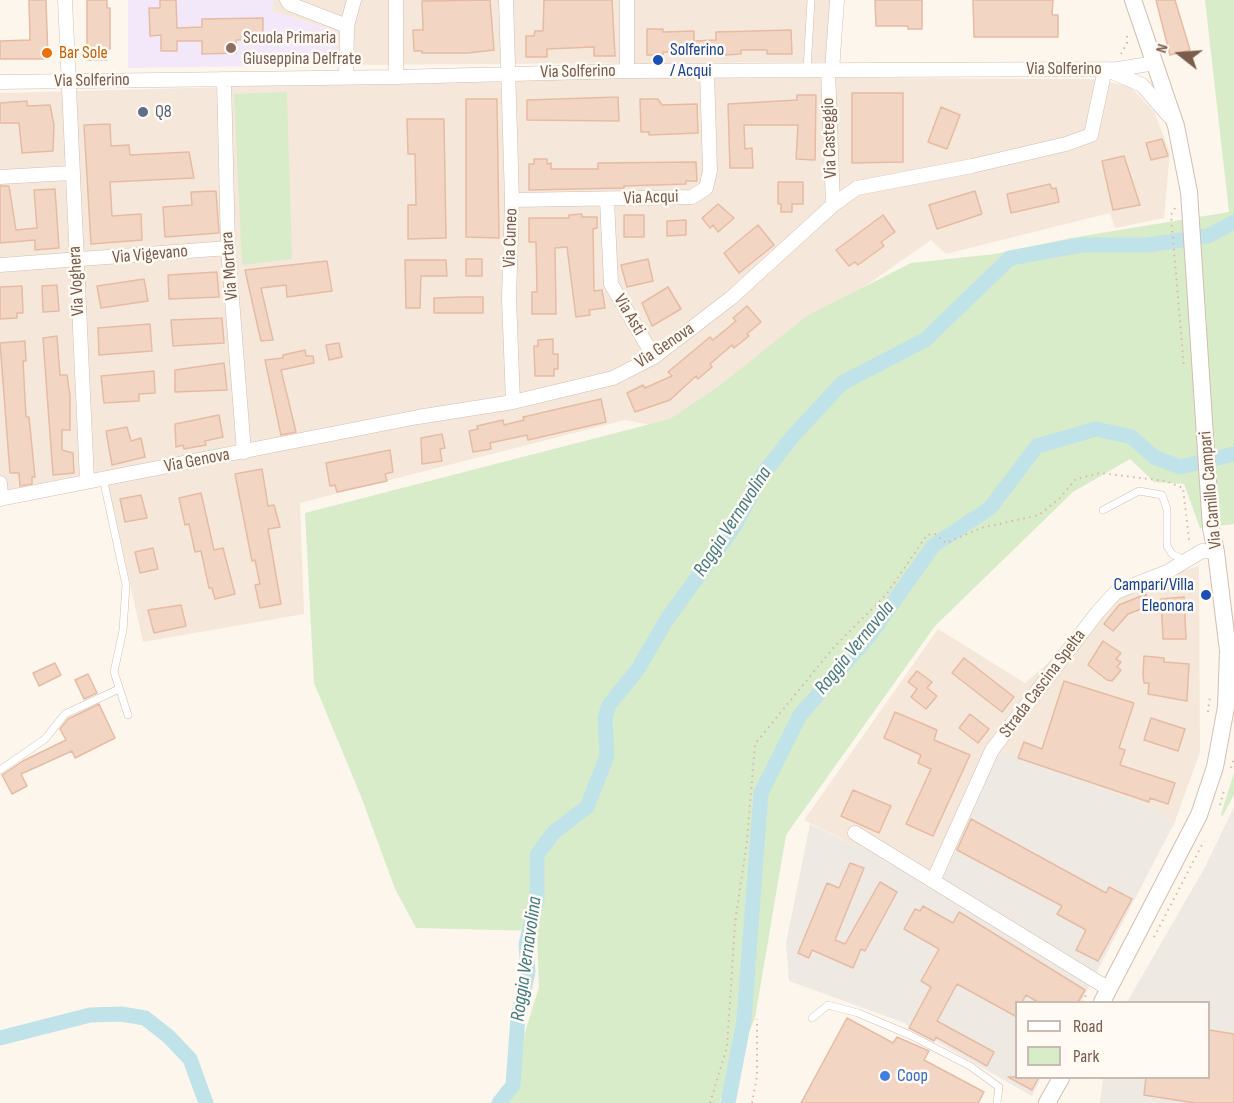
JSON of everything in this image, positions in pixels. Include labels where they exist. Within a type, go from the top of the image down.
[{"type":"street","name":"Via Voghera","points":[[65,0],[71,173],[87,481]]},
{"type":"street","points":[[286,0],[290,4],[347,26]]},
{"type":"street","points":[[346,78],[347,26],[354,0]]},
{"type":"street","points":[[396,0],[396,77]]},
{"type":"street","name":"Via Cuneo","points":[[506,0],[512,200],[509,299],[513,402]]},
{"type":"street","points":[[627,0],[627,71]]},
{"type":"street","name":"Via Casteggio","points":[[833,205],[830,70],[837,0]]},
{"type":"street","name":"Via Camillo Campari","points":[[1106,996],[1199,815],[1215,767],[1226,707],[1231,651],[1209,551],[1211,528],[1190,192],[1176,126],[1132,0]]},
{"type":"street","points":[[1139,17],[1142,0]]},
{"type":"street","name":"Via Solferino","points":[[0,82],[346,78],[627,71],[1105,69],[1155,63]]},
{"type":"street","points":[[1105,69],[1142,85],[1176,126]]},
{"type":"street","name":"Via Genova","points":[[1,499],[418,417],[513,402],[613,378],[654,357],[731,298],[833,205],[857,188],[972,166],[1066,144],[1090,135],[1095,123],[1105,69]]},
{"type":"street","name":"Via Acqui","points":[[512,200],[692,197],[706,188],[710,171],[707,72]]},
{"type":"street","name":"Via Mortara","points":[[224,80],[228,248],[244,452]]},
{"type":"street","points":[[0,177],[71,173]]},
{"type":"street","name":"Via Asti","points":[[607,200],[611,284],[654,357]]},
{"type":"street","name":"Via Vigevano","points":[[0,265],[228,248]]},
{"type":"street","points":[[0,483],[1,499]]},
{"type":"street","name":"Strada Cascina Spelta","points":[[933,881],[992,750],[1097,613],[1116,592],[1167,572],[1209,551]]},
{"type":"street","points":[[855,833],[1094,980],[1106,996]]},
{"type":"street","points":[[1047,1103],[1061,1079]]},
{"type":"street","points":[[1059,1103],[1062,1079]]},
{"type":"lane","points":[[807,70],[811,0]]},
{"type":"lane","points":[[103,478],[126,585],[123,630],[114,672],[128,715]]},
{"type":"lane","points":[[1103,510],[1139,491],[1162,495],[1167,509],[1167,546],[1172,554],[1186,561]]},
{"type":"lane","points":[[0,770],[45,739],[65,714],[119,689]]},
{"type":"lane","points":[[812,1018],[828,1005],[858,1013],[910,1035],[970,1066],[999,1087],[997,1103]]},
{"type":"path","points":[[1171,214],[1184,369]]},
{"type":"path","points":[[710,1103],[727,1047],[735,923],[747,841],[755,744],[834,647],[886,595],[927,535],[935,534],[946,543],[981,528],[1039,515],[1059,499],[1076,479],[1100,473],[1166,481],[1183,488],[1189,539],[1209,551]]},
{"type":"path","points":[[1208,715],[1210,693]]},
{"type":"path","points":[[1083,1001],[1094,980]]},
{"type":"path","points":[[752,1103],[757,1076],[757,1019]]},
{"type":"shaded area","name":"Scuola Primaria Giuseppina Delfrate","points":[[128,0],[273,0],[273,11],[335,31],[335,65],[128,68]]},
{"type":"shaded area","points":[[273,0],[832,0],[828,62],[335,65],[335,31],[273,11]]},
{"type":"shaded area","points":[[601,77],[1091,79],[1130,86],[1155,113],[1170,153],[1164,218],[1115,228],[1110,213],[946,254],[931,240],[786,342],[677,430],[625,420],[300,503],[304,614],[143,642],[105,471],[0,491],[0,93]]},
{"type":"shaded area","points":[[1199,566],[1200,752],[1174,824],[1155,808],[1001,750],[994,758],[944,877],[863,831],[855,846],[804,820],[938,629],[1025,683],[1045,666],[1111,590]]},
{"type":"shaded area","points":[[1001,750],[1155,808],[1174,824],[1082,1001],[1015,1001],[1015,1079],[1040,1079],[1032,1096],[902,1022],[789,981],[786,943],[810,824],[855,846],[863,831],[944,877],[994,757]]},
{"type":"shaded area","points":[[1234,807],[1234,1103],[1100,1103],[1103,1079],[1210,1079],[1210,1001],[1128,1001],[1204,869]]},
{"type":"green space","points":[[1205,0],[1234,0],[1234,524],[1200,528],[1184,484],[1154,482],[1130,459],[1073,492],[935,626],[786,835],[755,1018],[719,1103],[492,1103],[509,1084],[539,987],[537,931],[416,928],[395,889],[362,799],[314,683],[305,513],[670,419],[722,384],[807,316],[911,263],[995,254],[1071,238],[1229,212]]},
{"type":"green space","points":[[287,92],[292,259],[242,265],[234,94]]},
{"type":"green space","points":[[1234,773],[1234,795],[1222,817],[1221,814]]},
{"type":"building","points":[[29,0],[46,0],[48,59],[0,59],[0,41],[30,40]]},
{"type":"building","points":[[87,0],[107,0],[107,8],[110,8],[110,49],[108,49],[107,60],[87,60]]},
{"type":"building","points":[[160,0],[176,0],[177,28],[202,27],[202,19],[263,18],[263,39],[236,40],[236,53],[202,54],[202,41],[177,41],[177,51],[161,51],[161,35],[150,36],[149,8],[160,8]]},
{"type":"building","points":[[490,0],[494,50],[468,53],[414,51],[413,30],[423,30],[422,1]]},
{"type":"building","points":[[544,0],[612,0],[615,56],[594,56],[594,47],[547,49],[547,57],[526,57],[526,36],[534,36],[535,31],[543,31]]},
{"type":"building","points":[[875,0],[922,0],[922,29],[908,29],[908,26],[876,26]]},
{"type":"building","points":[[973,0],[1053,0],[1052,15],[1058,15],[1058,37],[974,37]]},
{"type":"building","points":[[1156,0],[1175,0],[1190,50],[1170,55]]},
{"type":"building","points":[[647,29],[663,29],[663,32],[694,31],[694,41],[716,40],[716,32],[791,30],[792,54],[767,54],[767,50],[741,50],[741,54],[725,55],[725,51],[663,52],[663,55],[647,55]]},
{"type":"building","points":[[852,93],[903,93],[903,162],[852,163]]},
{"type":"building","points":[[797,95],[816,95],[815,160],[796,159],[798,125],[744,125],[745,149],[752,148],[753,168],[730,168],[728,104],[797,100]]},
{"type":"building","points":[[618,97],[619,121],[527,120],[527,100]]},
{"type":"building","points":[[466,99],[497,99],[499,238],[466,237]]},
{"type":"building","points":[[640,99],[658,99],[662,105],[697,104],[698,133],[649,135],[649,132],[641,132]]},
{"type":"building","points":[[27,101],[27,106],[50,105],[54,125],[53,151],[22,153],[19,123],[0,123],[0,103]]},
{"type":"building","points":[[941,107],[960,115],[947,149],[928,142]]},
{"type":"building","points":[[407,119],[444,119],[446,238],[408,239],[408,205],[416,205],[415,154],[408,154]]},
{"type":"building","points":[[110,124],[111,146],[129,145],[130,155],[189,152],[194,178],[110,182],[112,216],[141,214],[142,240],[91,244],[84,125]]},
{"type":"building","points":[[1162,139],[1168,156],[1151,160],[1146,143]]},
{"type":"building","points":[[1124,156],[1140,205],[1113,210],[1102,161]]},
{"type":"building","points":[[534,159],[547,159],[547,164],[551,163],[551,169],[598,169],[598,163],[696,162],[697,181],[686,181],[686,184],[624,186],[624,188],[529,190],[529,164],[534,164]]},
{"type":"building","points":[[778,182],[803,182],[803,204],[792,204],[792,212],[781,212],[781,204],[778,204]]},
{"type":"building","points":[[1050,184],[1052,189],[1056,188],[1059,202],[1011,213],[1007,194]]},
{"type":"building","points":[[0,186],[9,186],[16,230],[37,228],[34,190],[55,189],[59,248],[35,250],[35,240],[0,243]]},
{"type":"building","points":[[216,191],[219,233],[165,237],[163,207],[192,205],[191,192]]},
{"type":"building","points":[[975,191],[982,214],[937,229],[929,205]]},
{"type":"building","points":[[718,204],[734,218],[718,232],[713,225],[710,228],[702,218]]},
{"type":"building","points":[[582,214],[582,217],[597,217],[597,228],[593,229],[594,291],[602,290],[605,308],[589,310],[590,315],[576,317],[567,247],[555,248],[556,314],[532,314],[532,292],[537,292],[536,242],[529,242],[529,218],[569,218],[569,215]]},
{"type":"building","points":[[624,215],[644,215],[644,237],[624,237]]},
{"type":"building","points":[[883,215],[895,232],[881,242],[884,246],[858,265],[855,262],[849,266],[836,250]]},
{"type":"building","points":[[686,220],[686,235],[667,236],[667,221]]},
{"type":"building","points":[[758,225],[774,245],[739,273],[724,253]]},
{"type":"building","points":[[466,259],[482,259],[482,276],[466,276]]},
{"type":"building","points":[[648,259],[653,281],[627,287],[621,265]]},
{"type":"building","points":[[405,260],[446,260],[447,276],[421,276],[420,308],[406,308]]},
{"type":"building","points":[[327,261],[332,291],[287,297],[286,285],[261,288],[273,340],[261,341],[245,270]]},
{"type":"building","points":[[217,272],[219,297],[169,299],[168,275]]},
{"type":"building","points":[[144,279],[148,301],[101,308],[97,286]]},
{"type":"building","points":[[57,285],[59,311],[43,312],[42,286]]},
{"type":"building","points":[[22,286],[23,313],[17,313],[17,318],[0,319],[0,287]]},
{"type":"building","points":[[668,287],[681,309],[652,326],[642,303]]},
{"type":"building","points":[[483,297],[483,313],[434,313],[434,298]]},
{"type":"building","points":[[747,306],[761,322],[747,334],[749,336],[734,348],[732,345],[710,364],[712,367],[698,379],[696,376],[670,400],[635,412],[627,393],[643,385],[645,388],[672,376],[668,372],[710,337],[713,340],[736,321],[733,318]]},
{"type":"building","points":[[222,318],[224,343],[173,346],[171,320]]},
{"type":"building","points":[[150,324],[152,351],[99,355],[98,328]]},
{"type":"building","points":[[57,336],[60,375],[67,375],[70,396],[70,430],[62,430],[62,450],[73,453],[74,473],[53,475],[43,338]]},
{"type":"building","points":[[553,339],[553,354],[558,354],[558,369],[554,369],[554,376],[535,376],[534,346],[538,346],[538,340]]},
{"type":"building","points":[[25,341],[26,361],[23,361],[26,417],[29,417],[35,477],[32,477],[32,484],[20,486],[19,473],[10,473],[0,343]]},
{"type":"building","points":[[339,343],[342,357],[329,360],[326,345]]},
{"type":"building","points":[[305,350],[306,356],[313,356],[314,363],[281,370],[296,432],[281,435],[265,360],[283,358],[283,355]]},
{"type":"building","points":[[224,363],[227,390],[175,392],[175,370]]},
{"type":"building","points":[[154,371],[155,393],[139,394],[139,401],[104,403],[101,376]]},
{"type":"building","points":[[601,399],[606,422],[528,440],[527,435],[490,443],[491,449],[473,452],[469,431],[478,429],[477,426],[503,420],[504,425],[524,420],[523,417]]},
{"type":"building","points":[[219,415],[223,437],[205,441],[206,445],[184,449],[183,445],[176,447],[175,424]]},
{"type":"building","points":[[127,427],[131,441],[141,438],[145,457],[112,465],[106,431]]},
{"type":"building","points":[[442,434],[445,448],[440,449],[442,461],[422,464],[421,438]]},
{"type":"building","points":[[390,450],[393,472],[385,474],[387,481],[337,492],[335,485],[330,486],[326,463]]},
{"type":"building","points":[[262,469],[268,506],[274,505],[280,527],[268,529],[281,604],[260,608],[255,585],[260,584],[255,560],[252,561],[235,474]]},
{"type":"building","points":[[201,493],[214,550],[223,548],[235,594],[215,599],[212,588],[209,588],[201,551],[195,552],[189,524],[185,525],[179,498]]},
{"type":"building","points":[[141,495],[147,518],[125,522],[120,499]]},
{"type":"building","points":[[153,548],[158,569],[140,573],[135,552]]},
{"type":"building","points":[[1146,594],[1149,606],[1128,614],[1113,631],[1104,624],[1119,605]]},
{"type":"building","points":[[1184,597],[1186,639],[1163,639],[1161,599]]},
{"type":"building","points":[[181,605],[186,626],[154,633],[148,610]]},
{"type":"building","points":[[1103,641],[1121,653],[1116,659],[1121,662],[1117,667],[1121,670],[1112,681],[1107,680],[1088,665]]},
{"type":"building","points":[[1144,656],[1164,658],[1164,662],[1189,664],[1187,701],[1148,694],[1149,683],[1144,683],[1143,674]]},
{"type":"building","points":[[964,658],[1014,697],[1002,712],[952,673]]},
{"type":"building","points":[[55,663],[61,675],[39,686],[33,673]]},
{"type":"building","points":[[917,671],[932,682],[927,688],[937,696],[926,709],[911,697],[917,689],[908,682]]},
{"type":"building","points":[[88,674],[97,693],[84,699],[75,680]]},
{"type":"building","points":[[1064,681],[1134,703],[1119,748],[1125,750],[1120,765],[1175,783],[1168,804],[1150,798],[1149,802],[1018,758],[1024,742],[1042,749]]},
{"type":"building","points":[[99,704],[115,738],[75,758],[72,751],[21,774],[27,786],[12,794],[2,775],[23,761],[66,740],[60,729],[68,719]]},
{"type":"building","points":[[895,712],[937,730],[934,740],[970,755],[933,836],[906,824],[931,769],[918,763],[921,755],[884,738]]},
{"type":"building","points":[[970,714],[989,729],[978,743],[959,728]]},
{"type":"building","points":[[1151,718],[1185,729],[1178,751],[1144,740]]},
{"type":"building","points":[[853,790],[891,806],[879,833],[841,816]]},
{"type":"building","points":[[971,819],[1106,893],[1109,887],[1132,899],[1098,961],[1076,950],[1086,930],[1057,914],[1062,906],[957,850]]},
{"type":"building","points":[[850,863],[864,868],[835,940],[845,944],[880,882],[897,892],[865,951],[861,949],[853,968],[812,950],[809,958],[798,953],[827,883],[839,888]]},
{"type":"building","points":[[923,906],[953,923],[959,912],[1085,990],[1079,1001],[1036,1001],[1026,995],[1023,1001],[1015,1001],[1015,1016],[957,984],[937,1021],[994,1052],[987,1066],[936,1037],[934,1041],[909,1028],[931,987],[921,981],[939,949],[904,929],[915,909],[920,911]]},
{"type":"building","name":"Coop","points":[[847,1018],[893,1043],[897,1037],[929,1051],[924,1060],[984,1092],[978,1103],[801,1103]]},
{"type":"building","points":[[1210,1030],[1234,1034],[1234,1103],[1195,1103],[1144,1095],[1146,1079],[1210,1079]]},
{"type":"building","points":[[1008,1077],[1038,1079],[1032,1090]]},
{"type":"waterway","name":"Roggia Vernavolina","points":[[499,1103],[513,1085],[518,1017],[528,972],[526,944],[537,899],[537,855],[554,832],[587,807],[607,756],[605,718],[609,705],[638,669],[667,619],[734,527],[762,475],[793,436],[842,383],[925,340],[1010,258],[1082,245],[1148,245],[1208,236],[1234,222]]},
{"type":"waterway","name":"Roggia Vernavola","points":[[728,1103],[744,1020],[761,793],[800,715],[870,635],[933,546],[990,508],[1037,446],[1096,429],[1132,437],[1154,457],[1180,467],[1234,454]]},
{"type":"waterway","points":[[0,1038],[90,1015],[121,1014],[145,1018],[168,1036],[190,1059],[206,1103]]},
{"type":"place","name":"Scuola Primaria Giuseppina Delfrate","points":[[231,48]]},
{"type":"place","name":"Bar Sole","points":[[47,53]]},
{"type":"place","name":"Solferino / Acqui","points":[[658,60]]},
{"type":"place","name":"Q8","points":[[143,112]]},
{"type":"place","name":"Campari/Villa Eleonora","points":[[1206,595]]},
{"type":"place","name":"Coop","points":[[885,1076]]}]
